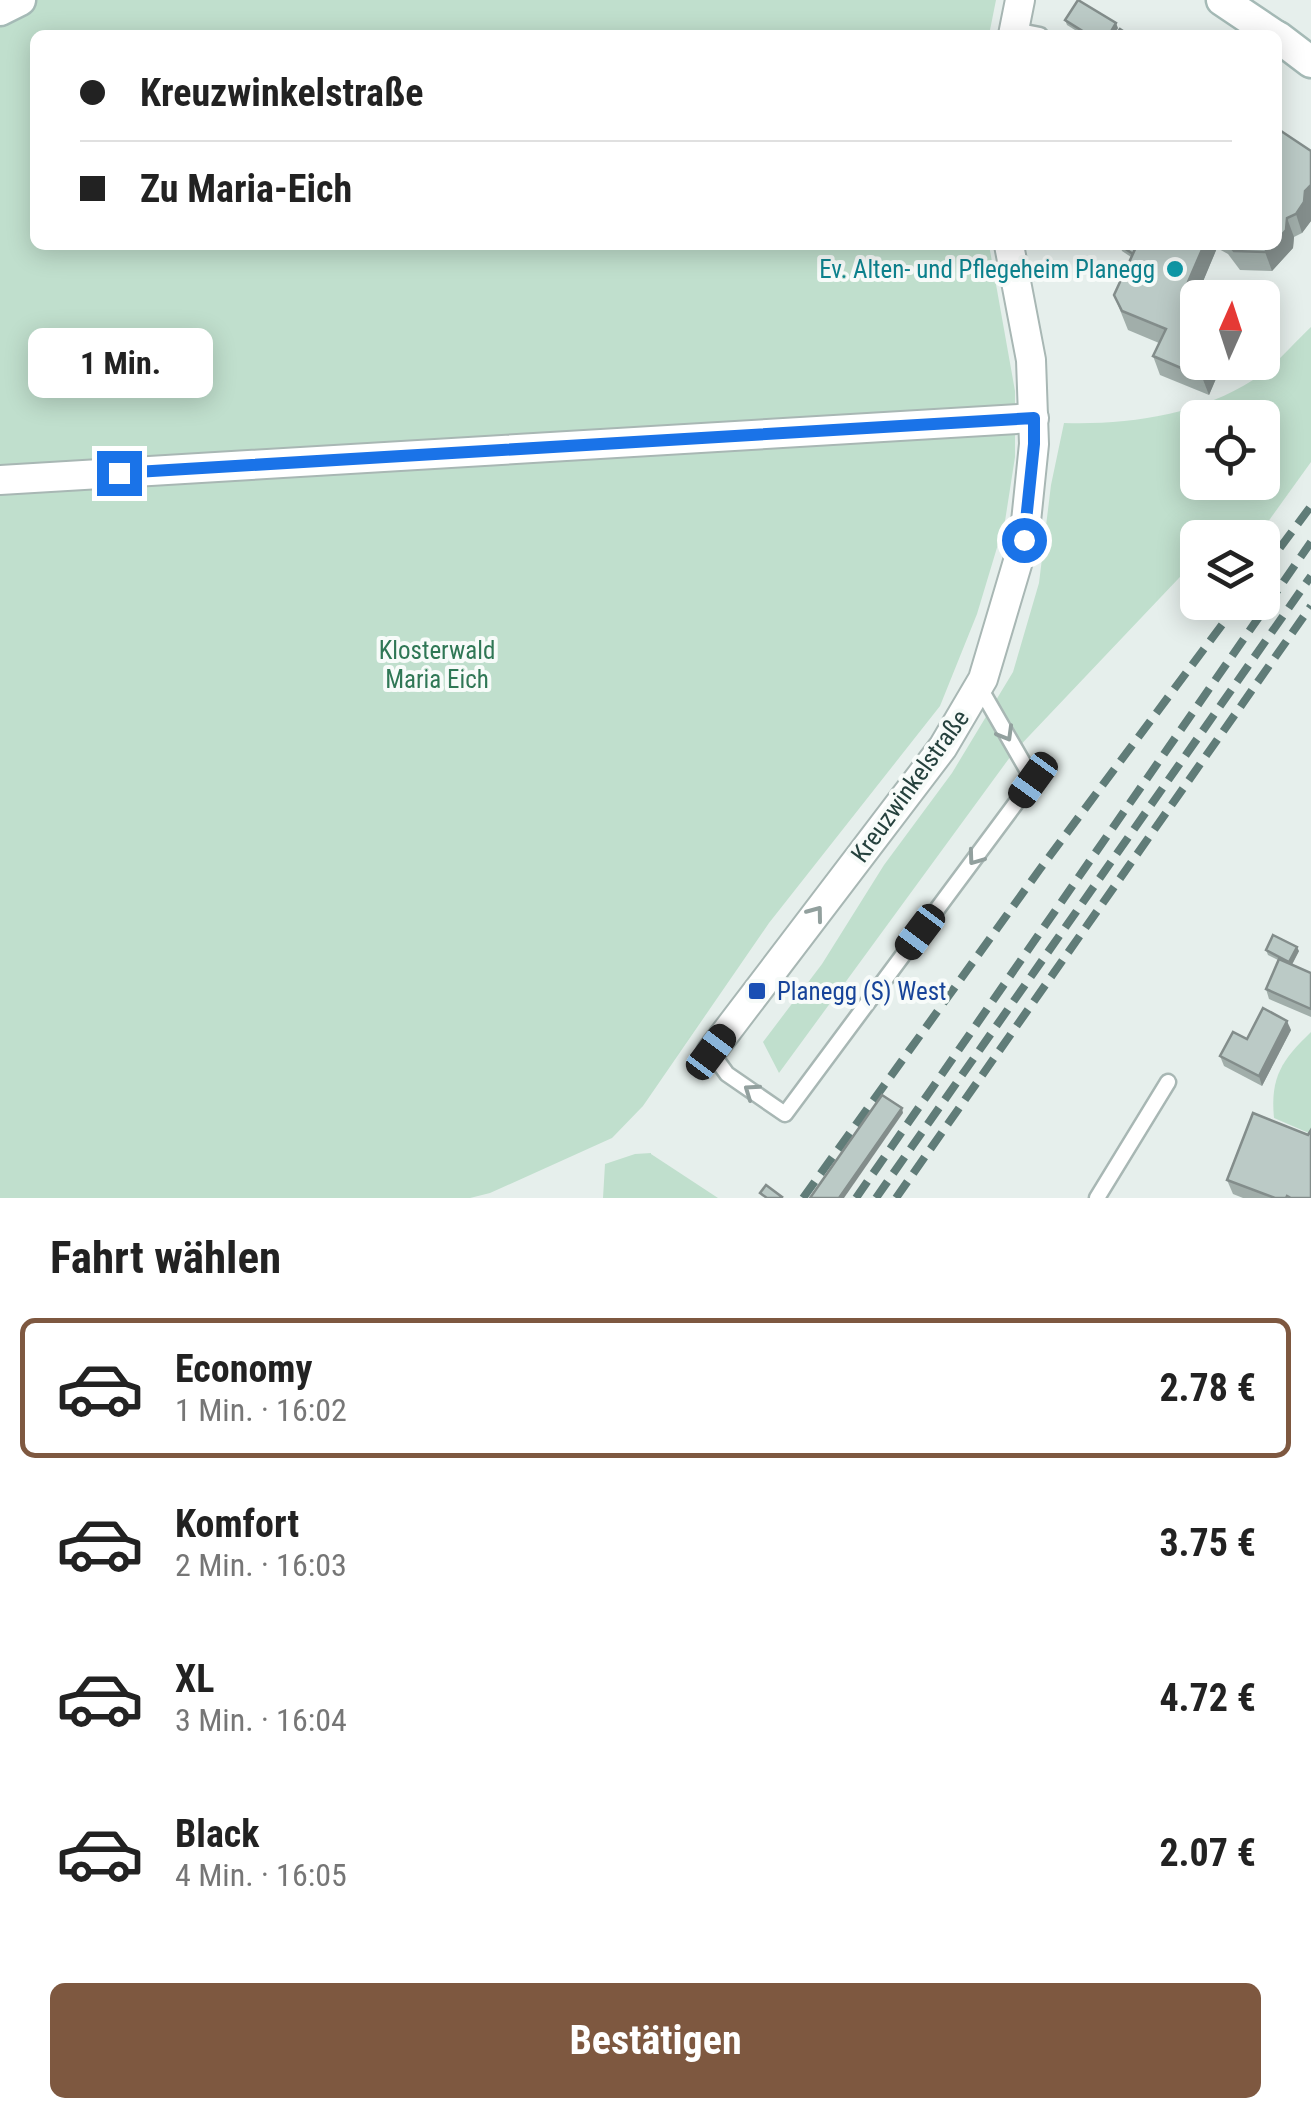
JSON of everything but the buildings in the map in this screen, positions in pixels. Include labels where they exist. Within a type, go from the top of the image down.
[{"type":"main road","points":[[0,10],[20,0]]},
{"type":"main road","points":[[1222,0],[1267,30]]},
{"type":"main road","points":[[1282,40],[1311,62]]},
{"type":"street","points":[[1020,0],[1022,30]]},
{"type":"street","name":"Kreuzwinkelstraße","points":[[711,1052],[943,747],[980,688],[1024,540],[1034,444],[1031,360],[1010,250]]},
{"type":"street","points":[[0,480],[1034,418]]},
{"type":"lane","points":[[711,1052],[728,1074],[785,1114],[1033,780],[980,688]]},
{"type":"lane","points":[[1097,1198],[1168,1082]]},
{"type":"green space","name":"Klosterwald Maria Eich","points":[[0,0],[996,0],[990,30],[30,30],[30,250],[990,250],[1015,391],[1015,457],[1005,521],[977,614],[940,706],[769,923],[643,1106],[612,1138],[490,1193],[470,1198],[0,1198]]},
{"type":"green space","points":[[1311,327],[1311,462],[1269,520],[1180,520],[1180,577],[1013,753],[779,1073],[763,1042],[822,964],[884,865],[952,773],[1013,672],[1039,583],[1051,485],[1064,423],[1137,420],[1180,411],[1180,500],[1280,500],[1280,400],[1214,400],[1252,380],[1280,380],[1280,358]]},
{"type":"green space","points":[[1311,1032],[1311,1134],[1274,1118],[1273,1104],[1280,1070]]},
{"type":"green space","points":[[651,1153],[718,1198],[603,1198],[605,1164]]},
{"type":"railway","points":[[1280,548],[1311,506]]},
{"type":"railway","points":[[856,1198],[1311,542]]},
{"type":"railway","points":[[876,1198],[1311,576]]},
{"type":"railway","points":[[896,1198],[1311,606]]},
{"type":"railway","points":[[803,1198],[1226,620]]},
{"type":"place","name":"Ev. Alten- und Pflegeheim Planegg","points":[[1175,269]]},
{"type":"place","name":"Planegg (S) West","points":[[757,991]]},
{"type":"route","points":[[119,473],[1034,418],[1024,540]]}]
